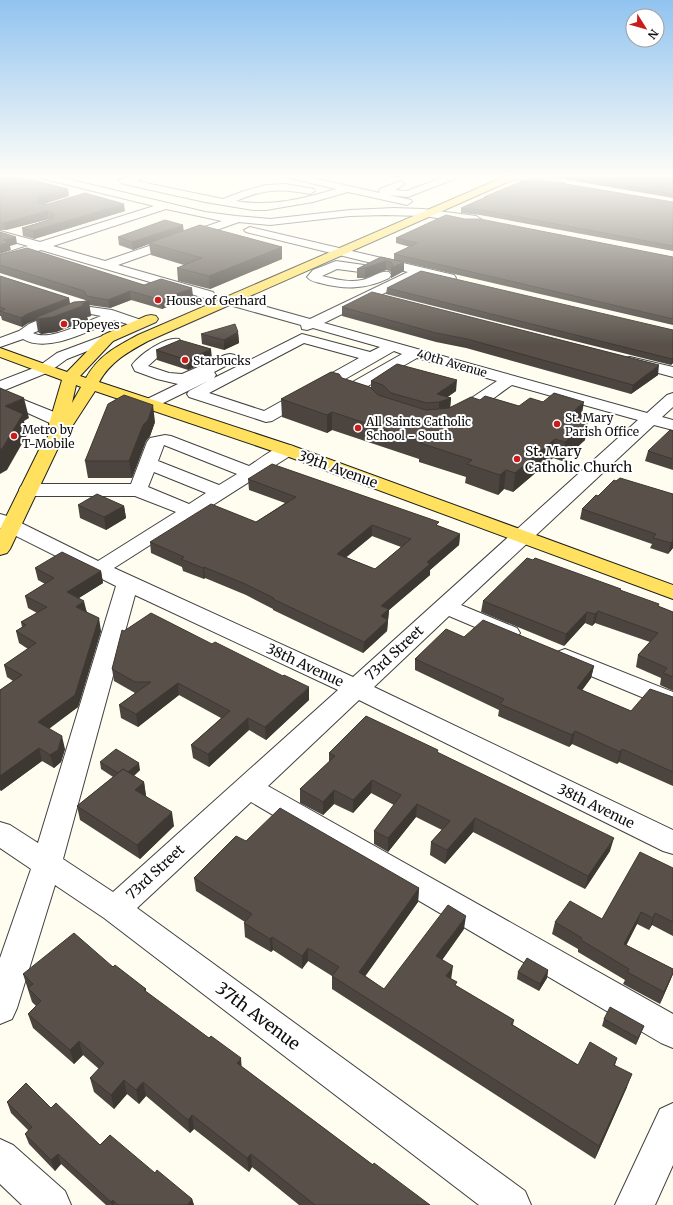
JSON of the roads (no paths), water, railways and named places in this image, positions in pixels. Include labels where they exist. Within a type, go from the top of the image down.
[{"type":"main road","points":[[295,258],[360,232]]},
{"type":"main road","points":[[0,549],[5,522],[28,490],[49,448],[83,398],[100,367],[121,350],[150,335],[231,301],[339,252],[376,232]]},
{"type":"main road","points":[[188,304],[212,293]]},
{"type":"main road","points":[[49,448],[67,392],[70,377],[108,338],[160,315]]},
{"type":"main road","name":"39th Avenue","points":[[0,352],[44,369],[287,450],[673,592]]},
{"type":"street","points":[[3,235],[17,232]]},
{"type":"street","points":[[0,259],[83,232]]},
{"type":"street","points":[[106,265],[202,232]]},
{"type":"street","points":[[224,232],[220,235],[227,237]]},
{"type":"street","points":[[265,232],[393,268],[419,271],[465,282]]},
{"type":"street","points":[[277,232],[279,237]]},
{"type":"street","points":[[3,235],[106,265],[212,293]]},
{"type":"street","points":[[254,243],[279,237]]},
{"type":"street","points":[[313,277],[317,272],[340,264],[377,270],[393,268]]},
{"type":"street","points":[[294,272],[336,283],[355,285],[366,284],[390,272],[393,268]]},
{"type":"street","points":[[393,346],[266,417],[195,394],[221,380],[313,324],[419,271]]},
{"type":"street","points":[[370,295],[393,301]]},
{"type":"street","points":[[66,299],[80,304]]},
{"type":"street","name":"40th Avenue","points":[[231,301],[673,425]]},
{"type":"street","points":[[0,343],[24,334],[31,328],[76,311],[91,310],[139,324]]},
{"type":"street","points":[[24,334],[36,339],[54,339],[113,316]]},
{"type":"street","points":[[150,335],[181,344],[153,354],[140,365],[140,368],[175,379],[221,380]]},
{"type":"street","points":[[44,369],[62,356],[108,338]]},
{"type":"street","points":[[192,380],[197,374],[234,359],[286,341],[302,338],[372,357]]},
{"type":"street","points":[[1,386],[44,369],[84,362],[121,350]]},
{"type":"street","points":[[209,352],[234,359]]},
{"type":"street","points":[[348,391],[416,352]]},
{"type":"street","points":[[620,358],[673,372]]},
{"type":"street","points":[[149,404],[234,359]]},
{"type":"street","points":[[436,420],[461,412],[510,379]]},
{"type":"street","points":[[324,384],[376,400]]},
{"type":"street","points":[[1,386],[18,395],[7,401]]},
{"type":"street","name":"73rd Street","points":[[115,909],[673,398]]},
{"type":"street","points":[[7,401],[58,420]]},
{"type":"street","points":[[138,490],[156,442],[165,440],[251,473]]},
{"type":"street","points":[[99,569],[287,450]]},
{"type":"street","points":[[148,463],[221,492]]},
{"type":"street","points":[[28,490],[138,490],[190,512]]},
{"type":"street","name":"38th Avenue","points":[[5,522],[127,583],[356,688],[673,843]]},
{"type":"street","points":[[0,1008],[47,864],[127,583]]},
{"type":"street","points":[[445,607],[526,640]]},
{"type":"street","points":[[548,650],[673,702]]},
{"type":"street","points":[[248,786],[673,1032]]},
{"type":"street","name":"37th Avenue","points":[[0,833],[115,909],[511,1205]]},
{"type":"street","points":[[635,1205],[673,1122]]},
{"type":"street","points":[[0,1158],[51,1205]]},
{"type":"place","name":"House of Gerhard","points":[[158,300]]},
{"type":"place","name":"Popeyes","points":[[64,324]]},
{"type":"place","name":"Starbucks","points":[[185,360]]},
{"type":"place","name":"St. Mary Parish Office","points":[[557,424]]},
{"type":"place","name":"All Saints Catholic School - South","points":[[358,428]]},
{"type":"place","name":"Metro by T-Mobile","points":[[14,436]]},
{"type":"place","name":"St. Mary Catholic Church","points":[[517,459]]}]
